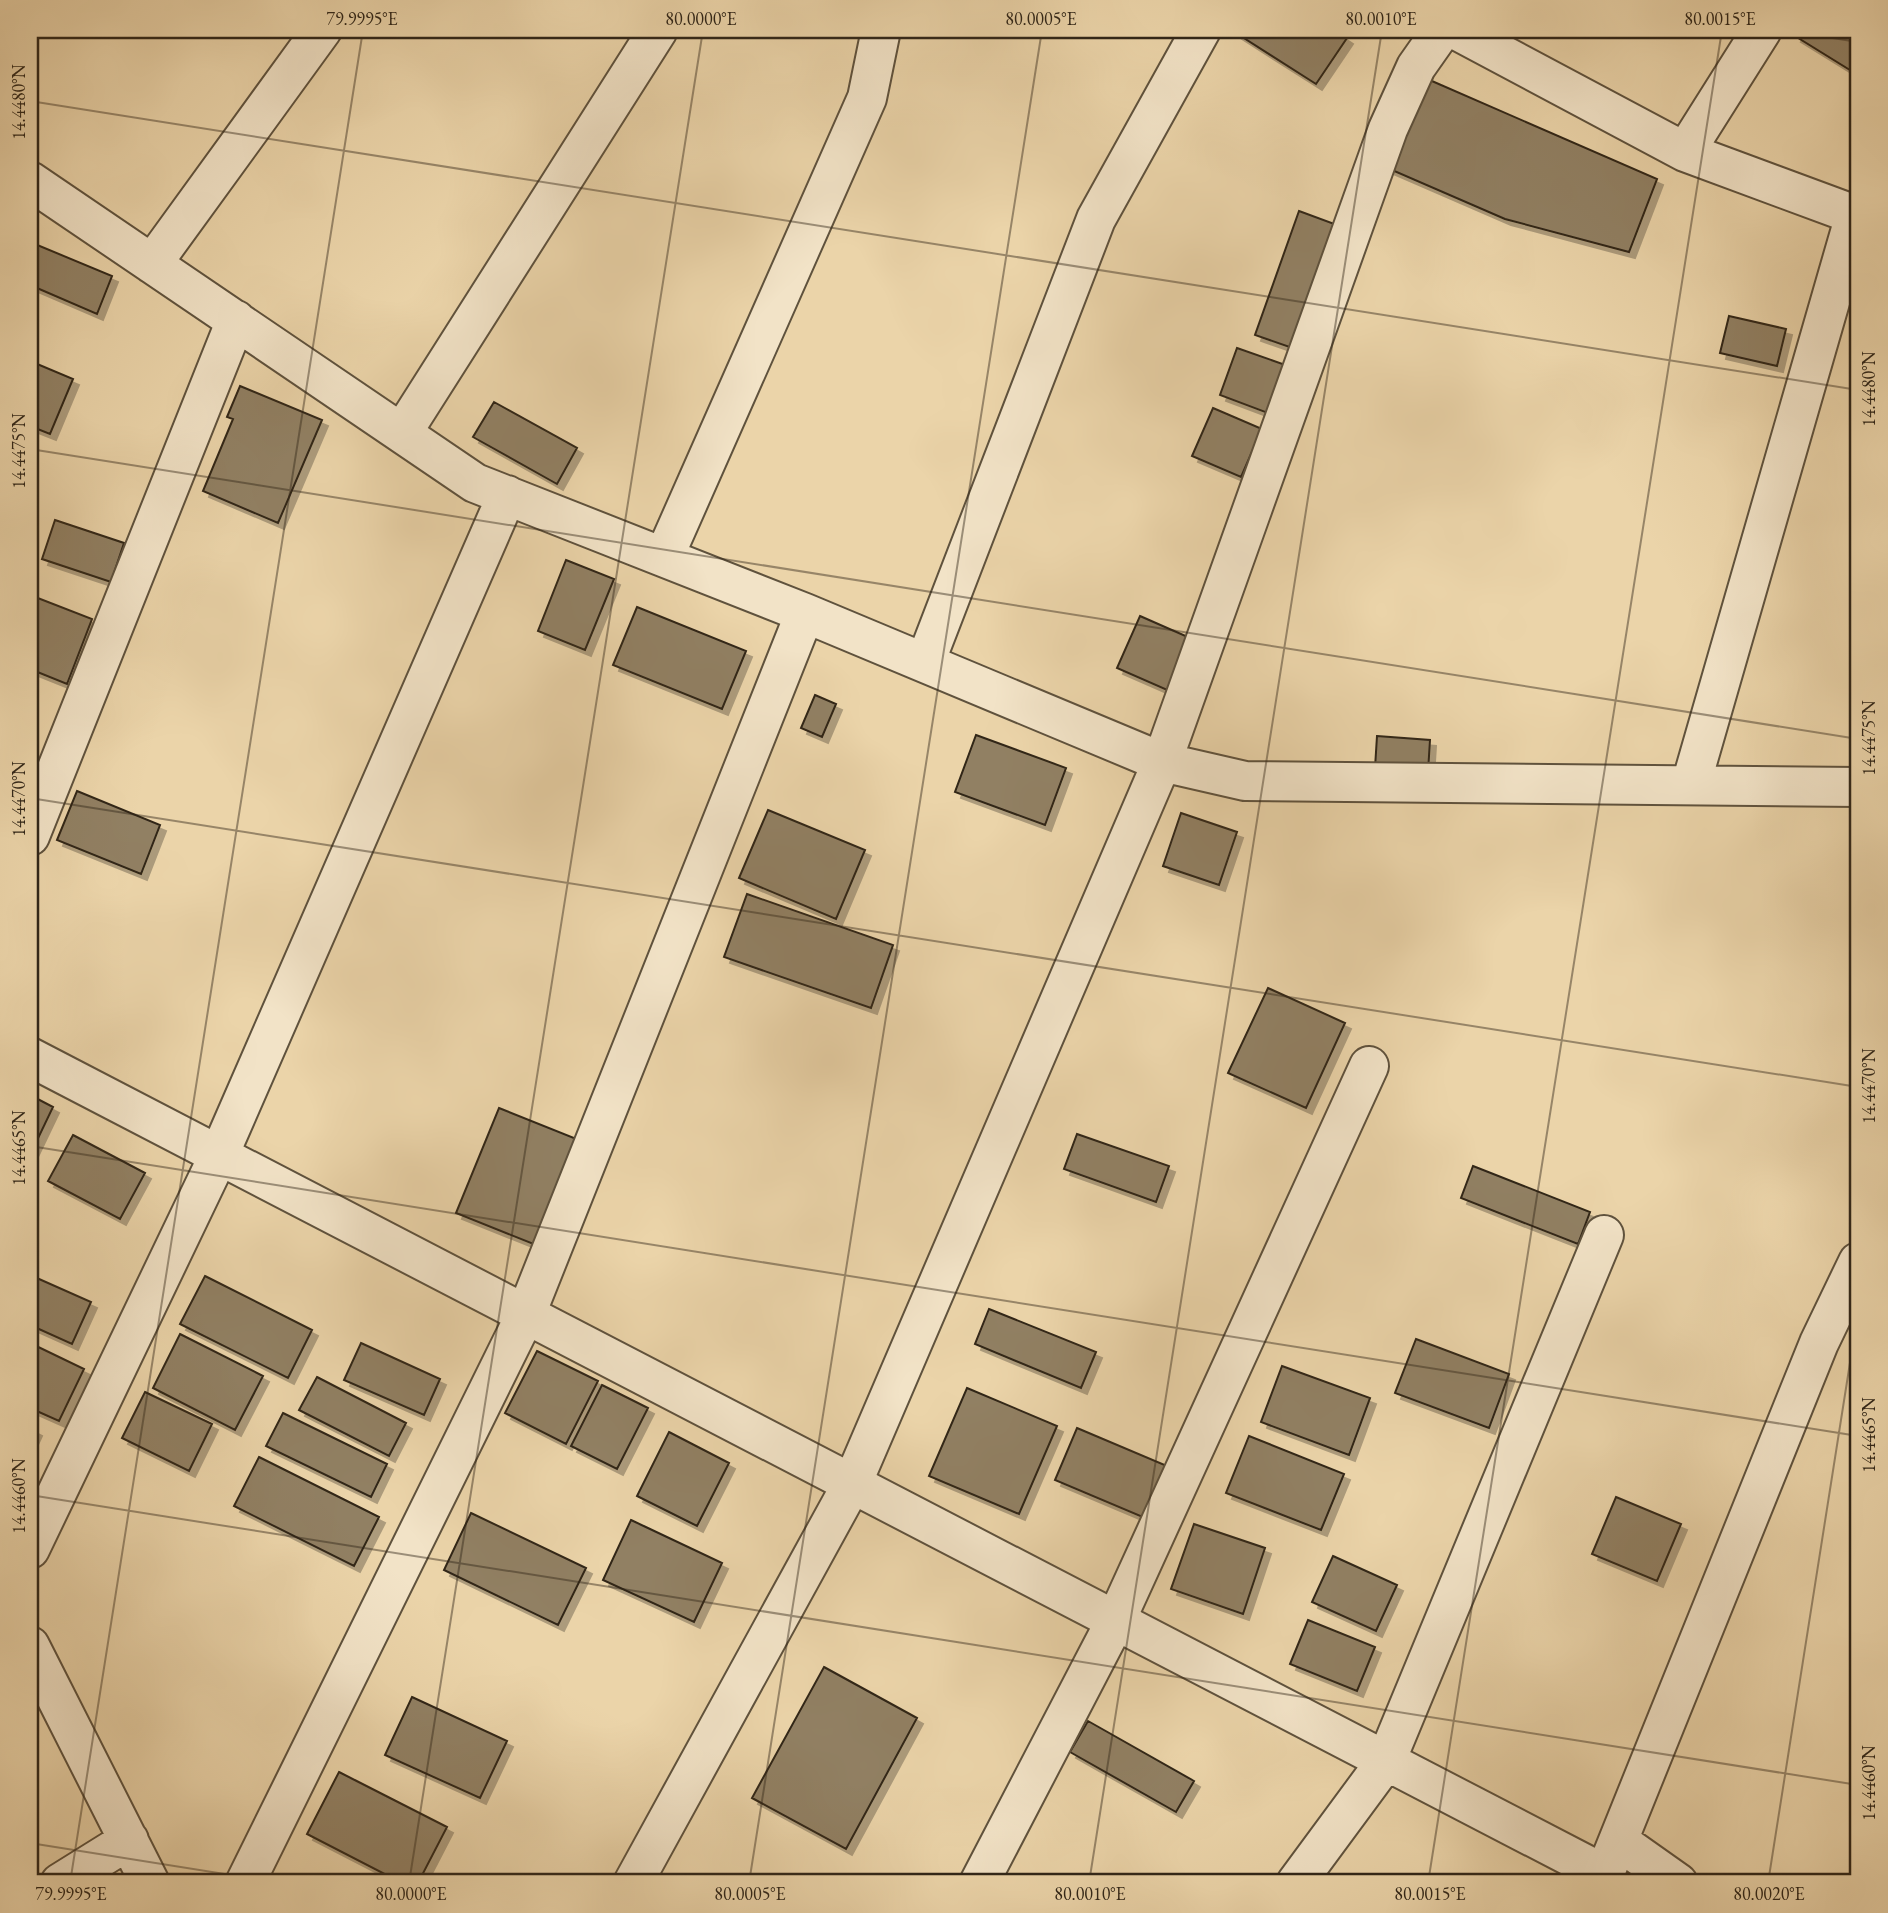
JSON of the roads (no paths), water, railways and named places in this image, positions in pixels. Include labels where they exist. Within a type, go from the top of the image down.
[{"type":"street","points":[[152,264],[322,30]]},
{"type":"street","points":[[402,433],[658,30]]},
{"type":"street","points":[[664,557],[867,98],[881,30]]},
{"type":"street","points":[[925,663],[1096,219],[1201,30]]},
{"type":"street","points":[[632,1883],[852,1484],[1161,762],[1388,129],[1416,67],[1441,30]]},
{"type":"street","points":[[1457,30],[1685,152],[1857,216],[1691,784]]},
{"type":"street","points":[[1685,152],[1762,30]]},
{"type":"street","points":[[30,181],[475,483],[805,613],[1161,762],[1245,781],[1858,786]]},
{"type":"street","points":[[30,836],[236,320]]},
{"type":"street","points":[[30,1549],[219,1155],[507,495]]},
{"type":"street","points":[[245,1883],[526,1314],[805,613]]},
{"type":"street","points":[[30,1057],[1386,1761],[1609,1867],[1678,1883]]},
{"type":"street","points":[[979,1883],[1116,1620],[1369,1066]]},
{"type":"street","points":[[1296,1883],[1386,1761],[1604,1236]]},
{"type":"street","points":[[1609,1867],[1819,1343],[1858,1262]]},
{"type":"street","points":[[30,1646],[150,1883]]},
{"type":"street","points":[[60,1883],[129,1840]]}]
